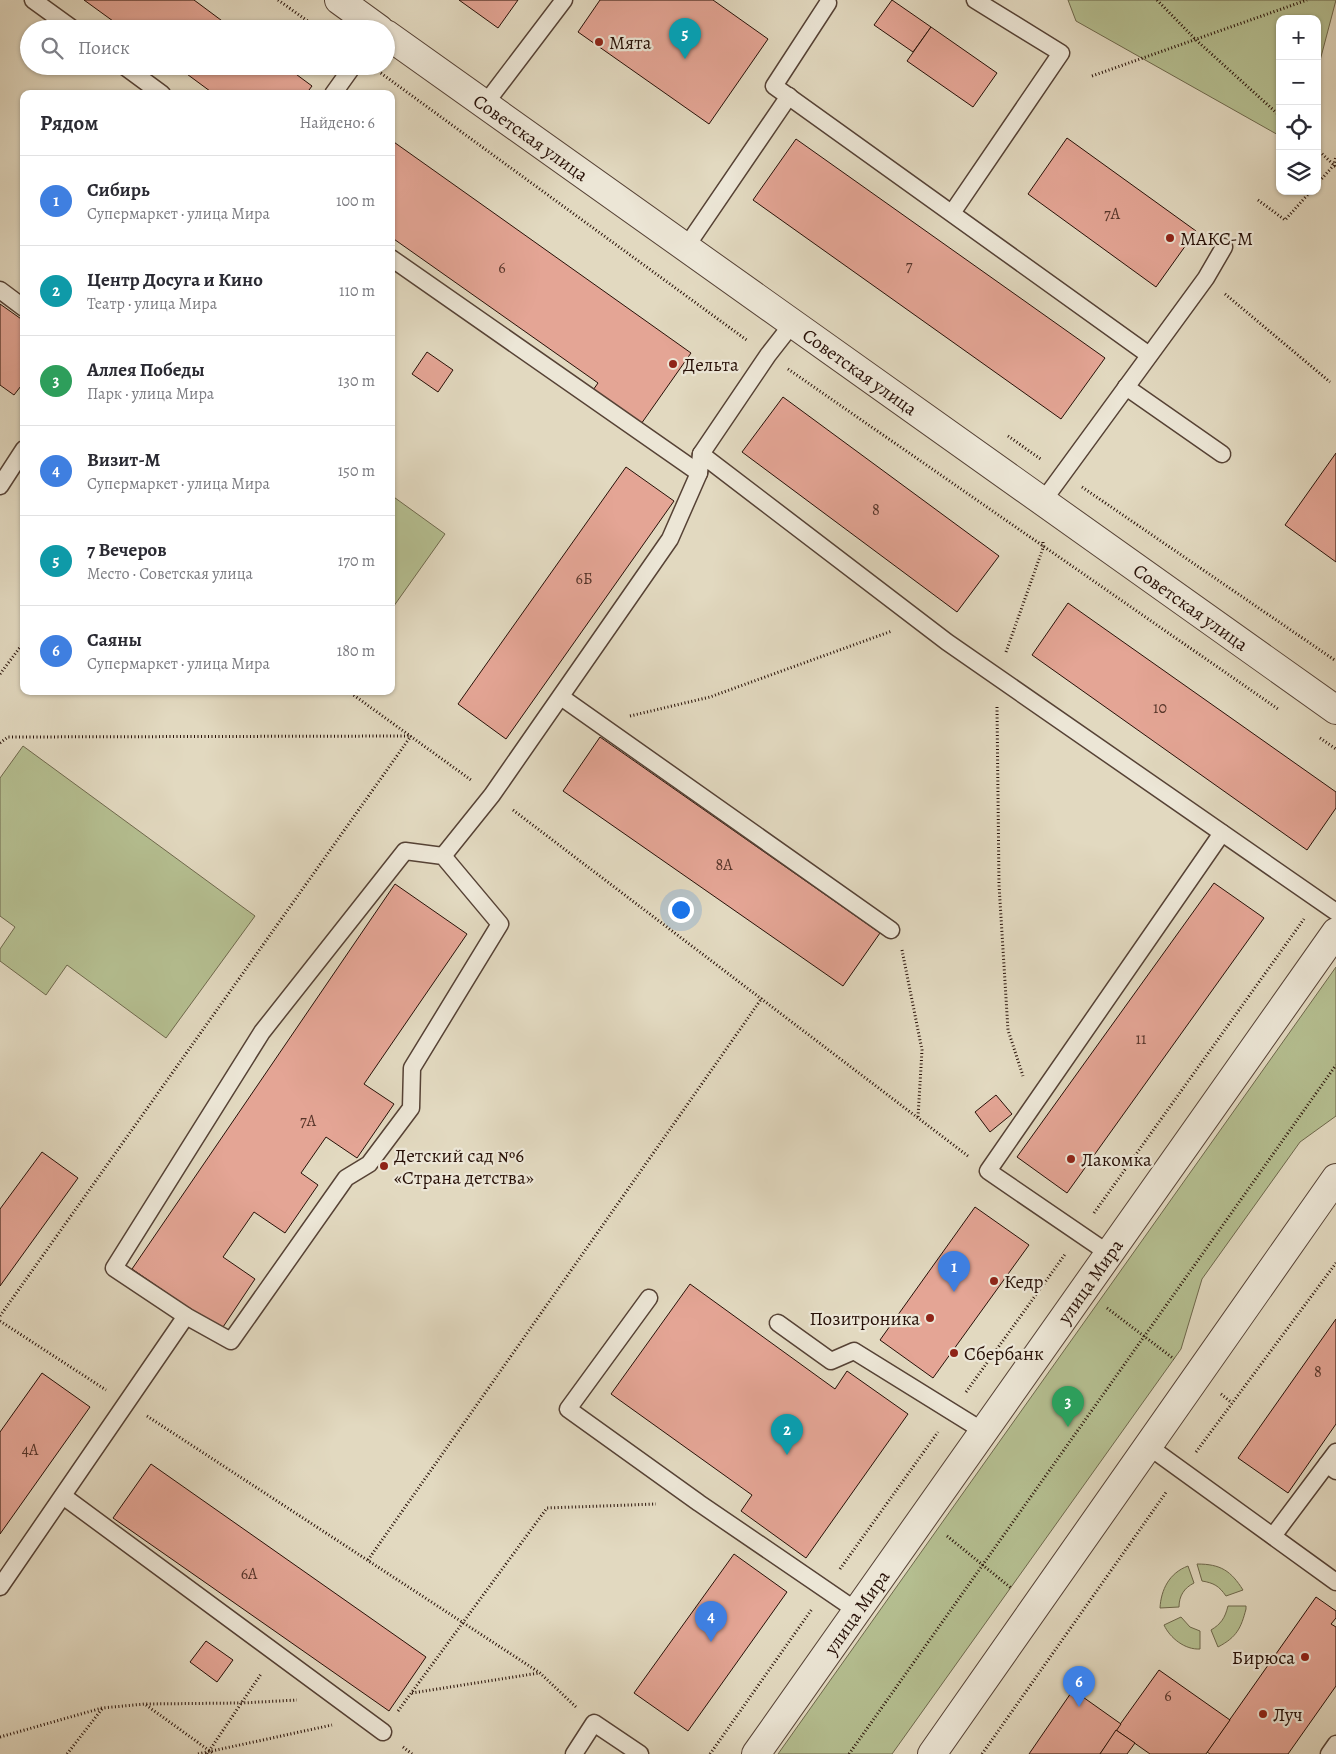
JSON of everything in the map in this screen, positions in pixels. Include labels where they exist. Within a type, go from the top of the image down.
[{"type":"street","points":[[339,0],[367,20]]},
{"type":"street","name":"Советская улица","points":[[395,40],[1336,710]]},
{"type":"street","name":"улица Мира","points":[[756,1754],[1336,932]]},
{"type":"street","points":[[932,1754],[1336,1178]]},
{"type":"lane","points":[[33,0],[61,20]]},
{"type":"lane","points":[[485,104],[564,0]]},
{"type":"lane","points":[[952,212],[1061,53],[975,0]]},
{"type":"lane","points":[[827,1],[774,86],[1149,355]]},
{"type":"lane","points":[[136,75],[157,90]]},
{"type":"lane","points":[[336,90],[347,75]]},
{"type":"lane","points":[[686,247],[789,96]]},
{"type":"lane","points":[[1043,501],[1206,278],[1224,247]]},
{"type":"lane","points":[[395,261],[699,474]]},
{"type":"lane","points":[[0,290],[20,305]]},
{"type":"lane","points":[[444,856],[492,795],[670,539],[699,474],[701,454],[768,355],[793,324]]},
{"type":"lane","points":[[1126,387],[1222,454]]},
{"type":"lane","points":[[701,454],[920,621],[1336,912]]},
{"type":"lane","points":[[0,486],[20,456]]},
{"type":"lane","points":[[560,697],[891,930]]},
{"type":"lane","points":[[1108,1253],[988,1171],[1222,833]]},
{"type":"lane","points":[[406,851],[444,856],[500,924],[412,1068],[411,1108],[368,1164],[346,1178],[231,1342],[186,1316],[114,1268],[262,1032],[406,851]]},
{"type":"lane","points":[[648,1298],[568,1409],[699,1503],[857,1611]]},
{"type":"lane","points":[[0,1587],[186,1316]]},
{"type":"lane","points":[[778,1323],[831,1361],[854,1351],[983,1431]]},
{"type":"lane","points":[[1148,1446],[1336,1582]]},
{"type":"lane","points":[[1273,1536],[1333,1462]]},
{"type":"lane","points":[[63,1496],[383,1732]]},
{"type":"lane","points":[[574,1754],[594,1723],[640,1754]]},
{"type":"lane","points":[[1329,1754],[1336,1744]]},
{"type":"path","points":[[278,0],[306,20]]},
{"type":"path","points":[[1157,0],[1195,39],[1276,112]]},
{"type":"path","points":[[1092,76],[1306,0]]},
{"type":"path","points":[[384,75],[768,355],[1043,548],[1279,710]]},
{"type":"path","points":[[1318,150],[1335,166]]},
{"type":"path","points":[[1321,180],[1335,166],[1336,156]]},
{"type":"path","points":[[1258,200],[1286,220],[1308,195]]},
{"type":"path","points":[[1206,278],[1330,382]]},
{"type":"path","points":[[1063,475],[1336,661]]},
{"type":"path","points":[[1033,1107],[1008,1030],[999,885],[997,676],[1043,548],[1043,501]]},
{"type":"path","points":[[598,723],[710,697],[920,621]]},
{"type":"path","points":[[0,674],[20,647]]},
{"type":"path","points":[[354,695],[492,795],[988,1171]]},
{"type":"path","points":[[0,743],[8,737],[411,736]]},
{"type":"path","points":[[0,1316],[411,736]]},
{"type":"path","points":[[1320,738],[1336,749]]},
{"type":"path","points":[[710,1754],[1318,899]]},
{"type":"path","points":[[891,930],[903,952],[922,1050],[918,1117]]},
{"type":"path","points":[[368,1560],[762,998]]},
{"type":"path","points":[[850,1754],[1336,1066]]},
{"type":"path","points":[[982,1754],[1182,1471],[1336,1263]]},
{"type":"path","points":[[1054,1269],[1232,1402]]},
{"type":"path","points":[[0,1321],[540,1673],[594,1723]]},
{"type":"path","points":[[383,1732],[547,1508],[699,1503]]},
{"type":"path","points":[[946,1534],[1011,1588]]},
{"type":"path","points":[[208,1752],[276,1653]]},
{"type":"path","points":[[412,1693],[540,1673]]},
{"type":"path","points":[[0,1738],[102,1708],[145,1704],[242,1703],[337,1698]]},
{"type":"path","points":[[145,1704],[208,1752],[214,1754]]},
{"type":"path","points":[[67,1754],[102,1708]]},
{"type":"path","points":[[198,1754],[364,1718]]},
{"type":"green space","points":[[1068,0],[1336,0],[1321,57],[1321,15],[1276,15],[1276,134],[1076,21]]},
{"type":"green space","points":[[395,498],[445,534],[395,604]]},
{"type":"green space","points":[[23,746],[255,916],[166,1038],[67,965],[46,995],[0,961],[0,949],[15,927],[0,916],[0,778]]},
{"type":"green space","points":[[1336,967],[1336,1116],[1300,1142],[1202,1279],[1181,1349],[892,1754],[778,1754]]},
{"type":"green space","points":[[1197,1564],[1213,1565],[1230,1573],[1243,1590],[1226,1596],[1216,1585],[1202,1581]]},
{"type":"green space","points":[[1188,1566],[1194,1583],[1187,1587],[1183,1593],[1179,1607],[1160,1608],[1162,1595],[1167,1583],[1176,1573]]},
{"type":"green space","points":[[1228,1606],[1246,1606],[1246,1609],[1242,1622],[1234,1636],[1218,1647],[1211,1630],[1222,1620]]},
{"type":"green space","points":[[1181,1617],[1190,1627],[1200,1631],[1200,1649],[1189,1648],[1174,1639],[1164,1625]]},
{"type":"building","points":[[84,0],[194,0],[221,20],[112,20]]},
{"type":"building","points":[[459,0],[518,0],[498,28]]},
{"type":"building","points":[[600,0],[713,0],[768,39],[709,124],[578,32]]},
{"type":"building","points":[[892,0],[931,27],[913,52],[874,25]]},
{"type":"building","points":[[931,27],[997,73],[973,107],[907,61]]},
{"type":"building","points":[[188,75],[297,75],[312,86],[309,90],[209,90]]},
{"type":"building","points":[[1067,138],[1196,231],[1156,287],[1028,194]]},
{"type":"building","points":[[796,139],[1105,358],[1061,419],[753,200]]},
{"type":"building","points":[[395,143],[691,353],[634,434],[586,400],[598,383],[395,240]]},
{"type":"building","points":[[0,304],[20,318],[20,387],[14,395],[0,385]]},
{"type":"building","points":[[427,352],[453,370],[438,392],[412,374]]},
{"type":"building","points":[[783,397],[999,556],[957,612],[742,452]]},
{"type":"building","points":[[1336,453],[1336,562],[1285,525]]},
{"type":"building","points":[[626,467],[674,501],[506,739],[458,704]]},
{"type":"building","points":[[1068,603],[1336,792],[1336,808],[1307,850],[1032,655]]},
{"type":"building","points":[[600,737],[880,933],[843,986],[563,791]]},
{"type":"building","points":[[1214,883],[1264,918],[1067,1193],[1017,1157]]},
{"type":"building","points":[[395,884],[467,934],[364,1084],[394,1104],[357,1158],[326,1137],[301,1173],[318,1185],[285,1233],[254,1212],[223,1257],[255,1279],[221,1330],[132,1269]]},
{"type":"building","points":[[996,1095],[1012,1114],[990,1132],[975,1112]]},
{"type":"building","points":[[42,1152],[78,1178],[0,1286],[0,1209]]},
{"type":"building","points":[[975,1207],[1029,1245],[933,1378],[880,1340]]},
{"type":"building","points":[[690,1284],[835,1389],[847,1371],[908,1414],[806,1558],[741,1511],[752,1495],[611,1394]]},
{"type":"building","points":[[1336,1319],[1336,1424],[1288,1493],[1238,1458]]},
{"type":"building","points":[[42,1373],[90,1407],[0,1534],[0,1432]]},
{"type":"building","points":[[151,1464],[426,1657],[389,1711],[113,1518]]},
{"type":"building","points":[[734,1554],[787,1592],[688,1731],[634,1693]]},
{"type":"building","name":"Бирюса","points":[[1316,1597],[1336,1611],[1336,1618],[1331,1624],[1336,1627],[1336,1686],[1288,1754],[1210,1754],[1207,1752]]},
{"type":"building","points":[[206,1641],[233,1660],[217,1682],[190,1662]]},
{"type":"building","points":[[1159,1670],[1230,1720],[1206,1754],[1150,1754],[1116,1730]]},
{"type":"building","points":[[1073,1690],[1121,1724],[1100,1754],[1029,1754]]},
{"type":"building","points":[[1116,1730],[1135,1743],[1127,1754],[1100,1754]]},
{"type":"place","name":"Мята","points":[[599,42]]},
{"type":"place","name":"7 Вечеров","points":[[685,59]]},
{"type":"place","name":"МАКС-М","points":[[1170,238]]},
{"type":"place","name":"Дельта","points":[[673,364]]},
{"type":"place","name":"Лакомка","points":[[1071,1159]]},
{"type":"place","name":"Детский сад №6 «Страна детства»","points":[[384,1166]]},
{"type":"place","name":"Кедр","points":[[994,1281]]},
{"type":"place","name":"Сибирь","points":[[954,1292]]},
{"type":"place","name":"Позитроника","points":[[930,1318]]},
{"type":"place","name":"Сбербанк","points":[[954,1353]]},
{"type":"place","name":"Аллея Победы","points":[[1068,1427]]},
{"type":"place","name":"Центр Досуга и Кино","points":[[787,1455]]},
{"type":"place","name":"Визит-М","points":[[711,1642]]},
{"type":"place","name":"Бирюса","points":[[1305,1657]]},
{"type":"place","name":"Саяны","points":[[1079,1707]]},
{"type":"place","name":"Луч","points":[[1263,1714]]}]
